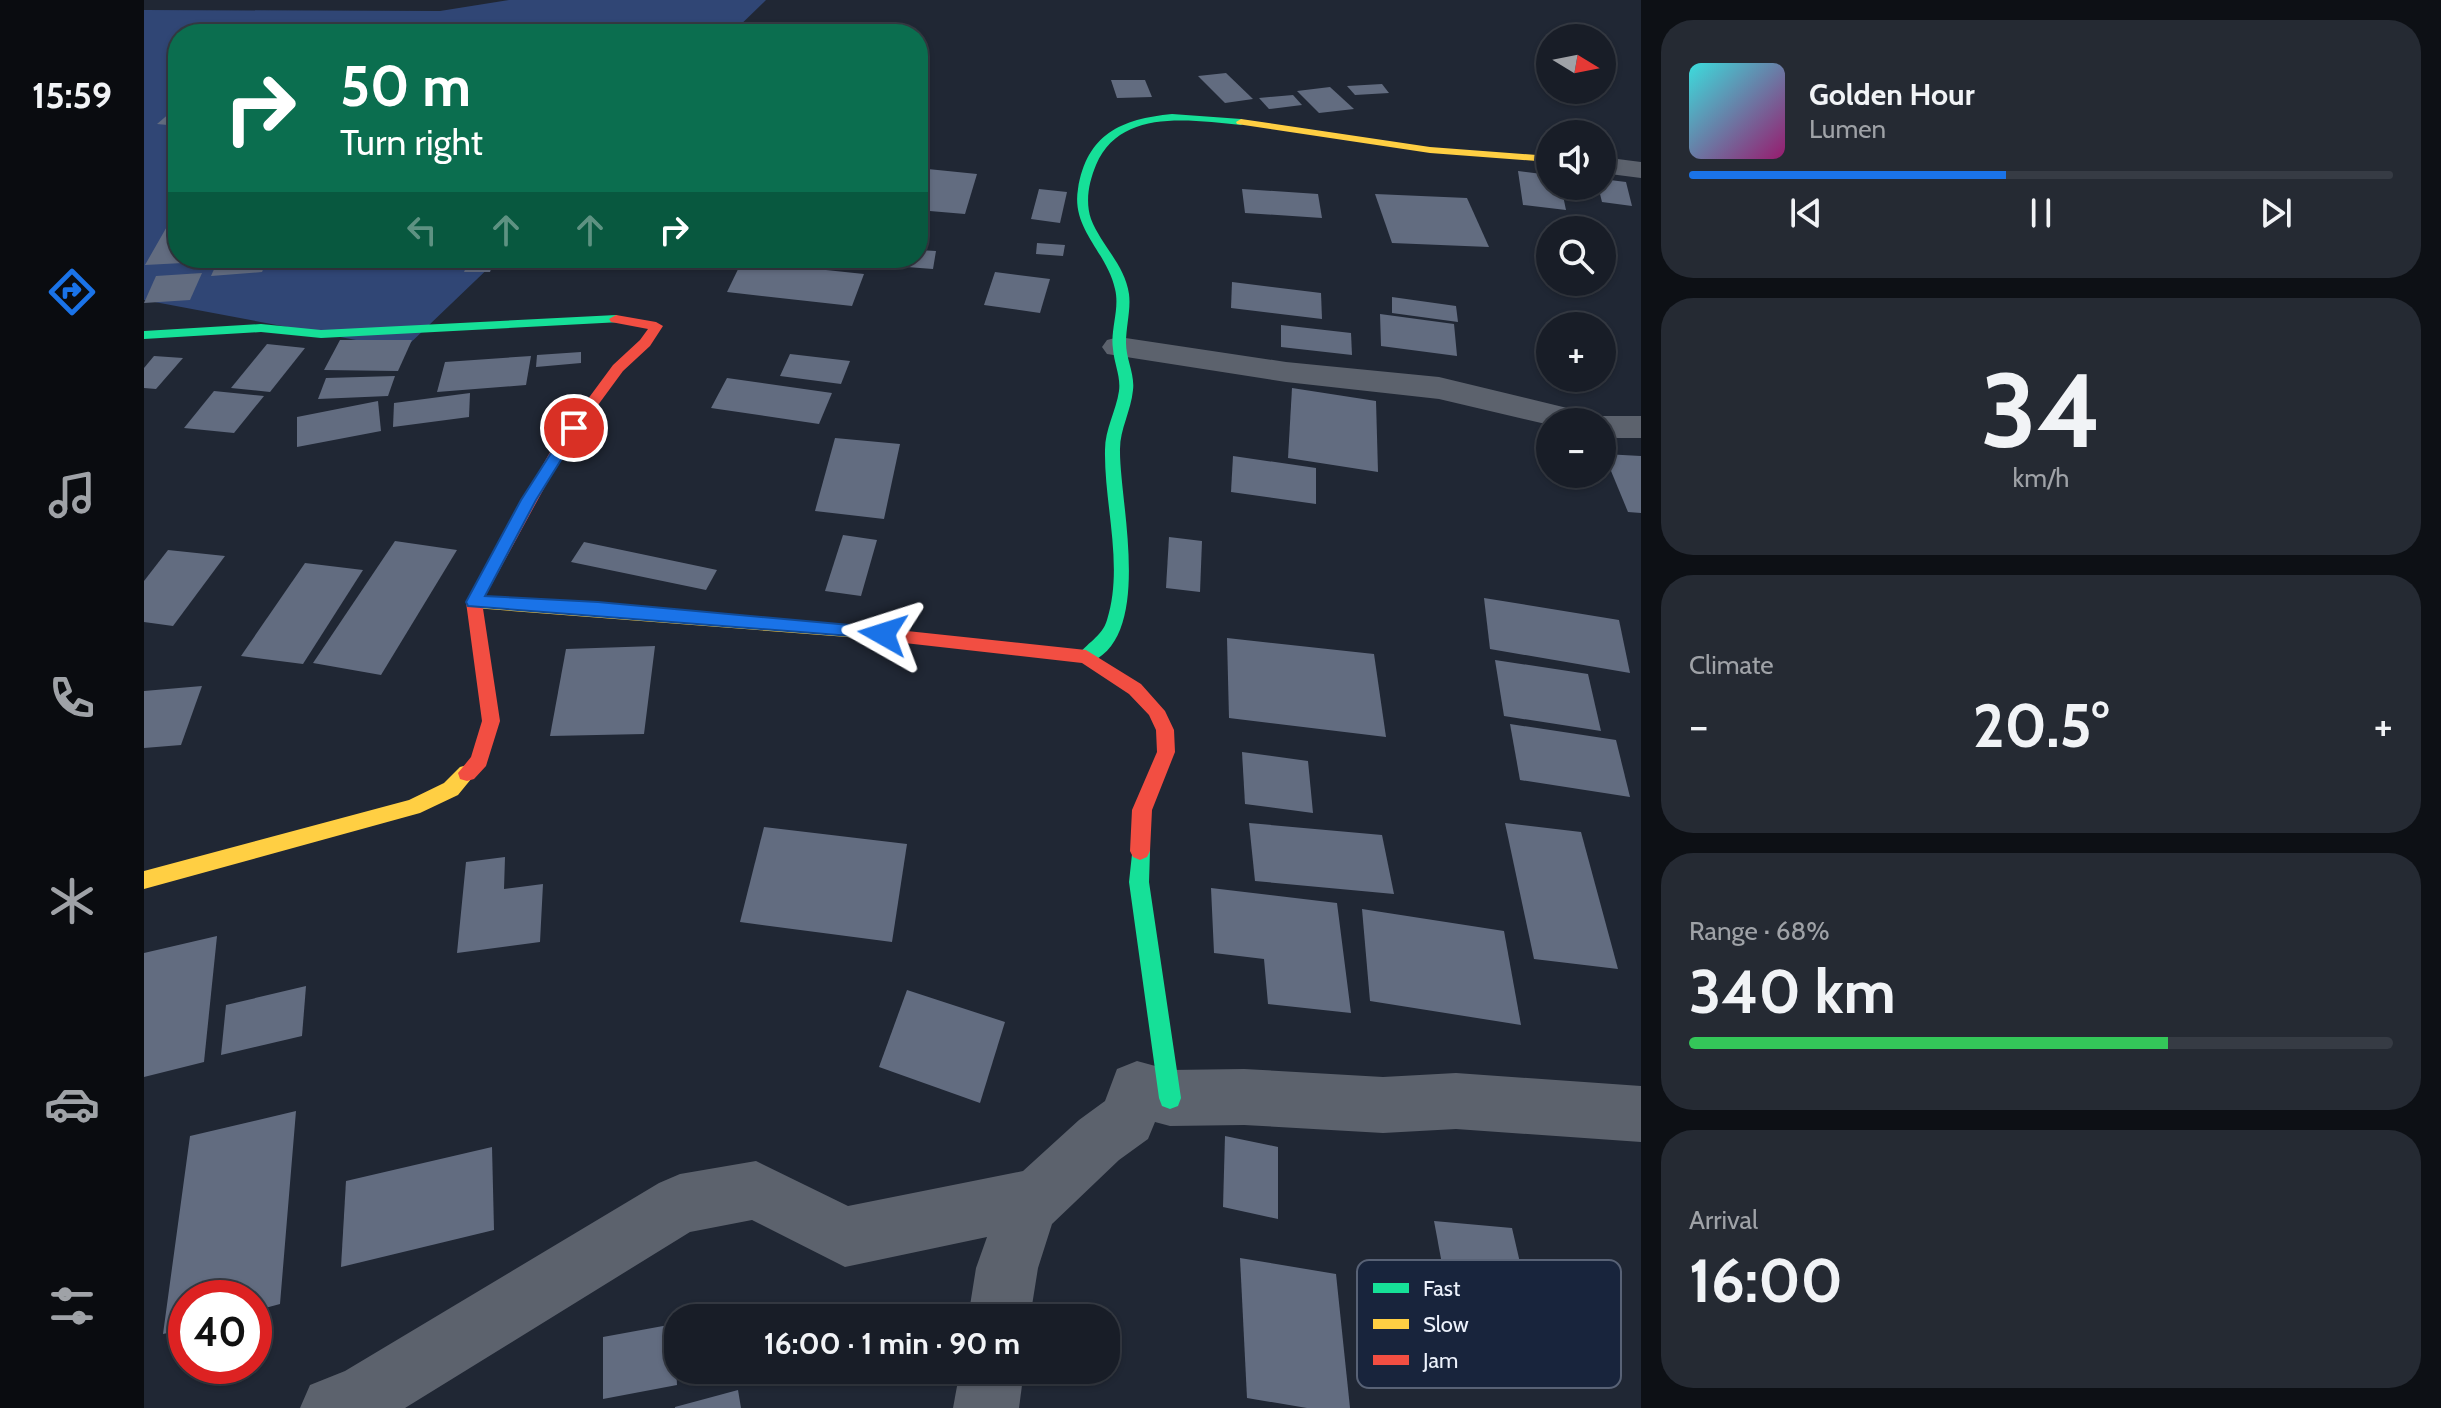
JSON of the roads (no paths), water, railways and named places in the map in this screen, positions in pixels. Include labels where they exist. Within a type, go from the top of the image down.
[{"type":"street","points":[[1086,657],[1104,642],[1117,616],[1119,556],[1112,446],[1127,389],[1119,347],[1123,294],[1115,272],[1095,242],[1083,212],[1083,190],[1092,155],[1105,138],[1124,125],[1178,116],[1258,124],[1312,135],[1430,150],[1536,158]]},
{"type":"street","points":[[1616,167],[1641,170]]},
{"type":"street","points":[[144,335],[261,328],[321,334],[599,317],[656,326],[645,343],[618,368],[559,448],[474,602],[491,721],[479,761],[451,789],[413,807],[144,880]]},
{"type":"street","points":[[1119,347],[1286,372],[1439,388],[1536,410]]},
{"type":"street","points":[[1616,427],[1641,427]]},
{"type":"street","points":[[474,602],[809,626],[1086,657],[1135,689],[1156,711],[1165,730],[1166,752],[1142,810],[1139,882],[1170,1098]]},
{"type":"street","points":[[1001,1304],[1007,1268],[1028,1206],[1099,1140],[1128,1119],[1137,1089],[1170,1098],[1244,1097],[1383,1105],[1456,1101],[1641,1114]]},
{"type":"street","points":[[333,1408],[363,1397],[680,1204],[756,1190],[845,1237],[1038,1197]]},
{"type":"street","points":[[986,1408],[990,1384]]}]
